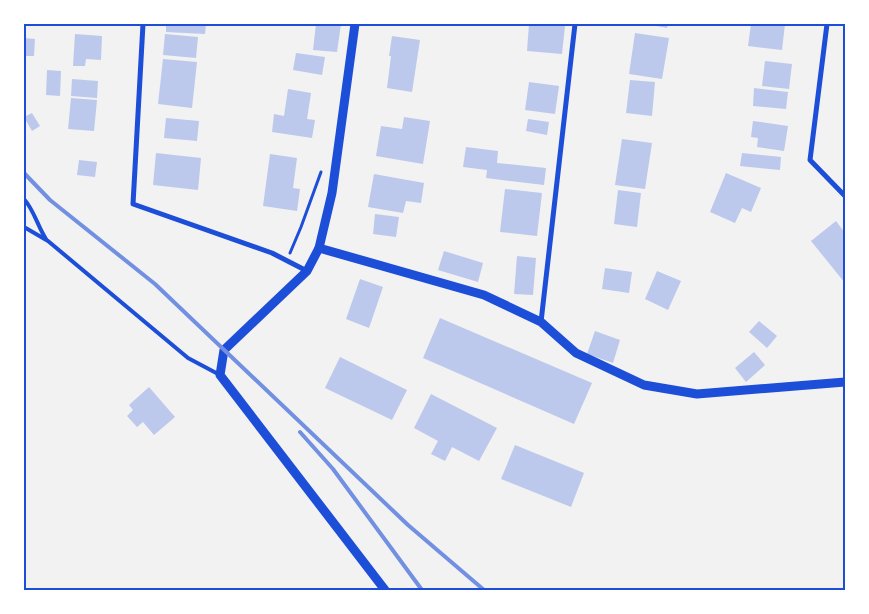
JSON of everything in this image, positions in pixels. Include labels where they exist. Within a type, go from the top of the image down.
[{"type":"street","points":[[143,24],[133,204],[272,253],[307,271]]},
{"type":"street","points":[[356,24],[332,193],[319,248],[307,271],[224,350],[220,375],[386,590]]},
{"type":"street","points":[[541,322],[575,24]]},
{"type":"street","points":[[827,24],[810,160],[845,196]]},
{"type":"street","points":[[319,248],[484,295],[541,322],[576,353],[644,385],[697,394],[845,382]]},
{"type":"lane","points":[[24,199],[48,241]]},
{"type":"lane","points":[[24,227],[48,241],[188,358],[220,375]]},
{"type":"path","points":[[286,260],[302,227],[322,168]]},
{"type":"building","points":[[103,24],[103,26],[89,25]]},
{"type":"building","points":[[166,24],[206,24],[205,34],[166,32]]},
{"type":"building","points":[[316,24],[341,24],[337,52],[313,50]]},
{"type":"building","points":[[529,24],[565,26],[562,54],[527,51]]},
{"type":"building","points":[[646,24],[668,24],[667,28]]},
{"type":"building","points":[[751,24],[785,24],[782,50],[748,46]]},
{"type":"building","points":[[635,33],[669,38],[662,79],[629,74]]},
{"type":"building","points":[[75,34],[102,36],[101,60],[86,59],[85,66],[73,66]]},
{"type":"building","points":[[165,34],[198,37],[196,58],[163,55]]},
{"type":"building","points":[[392,36],[420,40],[412,92],[387,88]]},
{"type":"building","points":[[24,38],[35,39],[34,56],[24,56]]},
{"type":"building","points":[[296,53],[325,57],[322,75],[293,70]]},
{"type":"building","points":[[163,59],[197,62],[192,108],[158,104]]},
{"type":"building","points":[[765,61],[792,64],[789,89],[762,86]]},
{"type":"building","points":[[47,70],[61,71],[60,96],[46,95]]},
{"type":"building","points":[[72,79],[98,81],[97,98],[71,96]]},
{"type":"building","points":[[630,80],[655,82],[652,116],[626,113]]},
{"type":"building","points":[[529,82],[559,86],[555,114],[525,110]]},
{"type":"building","points":[[754,88],[788,92],[786,109],[753,106]]},
{"type":"building","points":[[288,89],[311,93],[307,119],[315,120],[312,138],[272,132],[274,114],[284,116]]},
{"type":"building","points":[[71,98],[97,100],[94,131],[68,129]]},
{"type":"building","points":[[32,113],[40,126],[32,131],[24,117]]},
{"type":"building","points":[[404,117],[430,121],[423,164],[376,156],[381,126],[402,129]]},
{"type":"building","points":[[166,118],[199,121],[197,141],[164,138]]},
{"type":"building","points":[[528,119],[549,122],[547,135],[526,131]]},
{"type":"building","points":[[753,121],[788,126],[784,151],[757,147],[758,138],[751,137]]},
{"type":"building","points":[[622,139],[652,143],[645,189],[615,185]]},
{"type":"building","points":[[466,147],[498,151],[497,163],[546,168],[544,185],[486,178],[487,170],[463,167]]},
{"type":"building","points":[[156,153],[201,158],[198,190],[153,185]]},
{"type":"building","points":[[742,153],[781,157],[780,170],[740,166]]},
{"type":"building","points":[[270,154],[297,158],[293,188],[300,189],[297,211],[263,206]]},
{"type":"building","points":[[79,160],[97,162],[95,177],[77,175]]},
{"type":"building","points":[[726,173],[761,188],[751,212],[742,208],[735,223],[710,212]]},
{"type":"building","points":[[374,174],[424,183],[421,203],[406,201],[403,213],[368,207]]},
{"type":"building","points":[[505,189],[542,193],[537,236],[500,232]]},
{"type":"building","points":[[618,190],[641,193],[637,227],[614,224]]},
{"type":"building","points":[[375,214],[399,217],[396,237],[373,234]]},
{"type":"building","points":[[836,221],[845,233],[845,283],[811,241]]},
{"type":"building","points":[[444,251],[483,263],[478,282],[438,270]]},
{"type":"building","points":[[517,256],[536,258],[533,295],[514,294]]},
{"type":"building","points":[[605,268],[632,272],[629,293],[602,289]]},
{"type":"building","points":[[657,271],[681,281],[668,310],[645,299]]},
{"type":"building","points":[[360,279],[383,287],[369,328],[346,319]]},
{"type":"building","points":[[440,318],[592,383],[574,424],[423,358]]},
{"type":"building","points":[[759,321],[777,336],[767,348],[749,332]]},
{"type":"building","points":[[595,331],[620,340],[613,363],[587,354]]},
{"type":"building","points":[[754,352],[765,365],[746,382],[735,368]]},
{"type":"building","points":[[340,357],[407,390],[392,420],[325,388]]},
{"type":"building","points":[[149,387],[175,417],[154,435],[143,422],[137,427],[127,416],[133,410],[129,405]]},
{"type":"building","points":[[431,394],[497,428],[479,461],[452,447],[445,461],[431,454],[438,441],[414,428]]},
{"type":"building","points":[[515,445],[584,473],[571,507],[501,479]]},
{"type":"railway","points":[[24,173],[50,200],[155,284],[408,525],[484,590]]},
{"type":"railway","points":[[300,432],[333,469],[422,590]]}]
